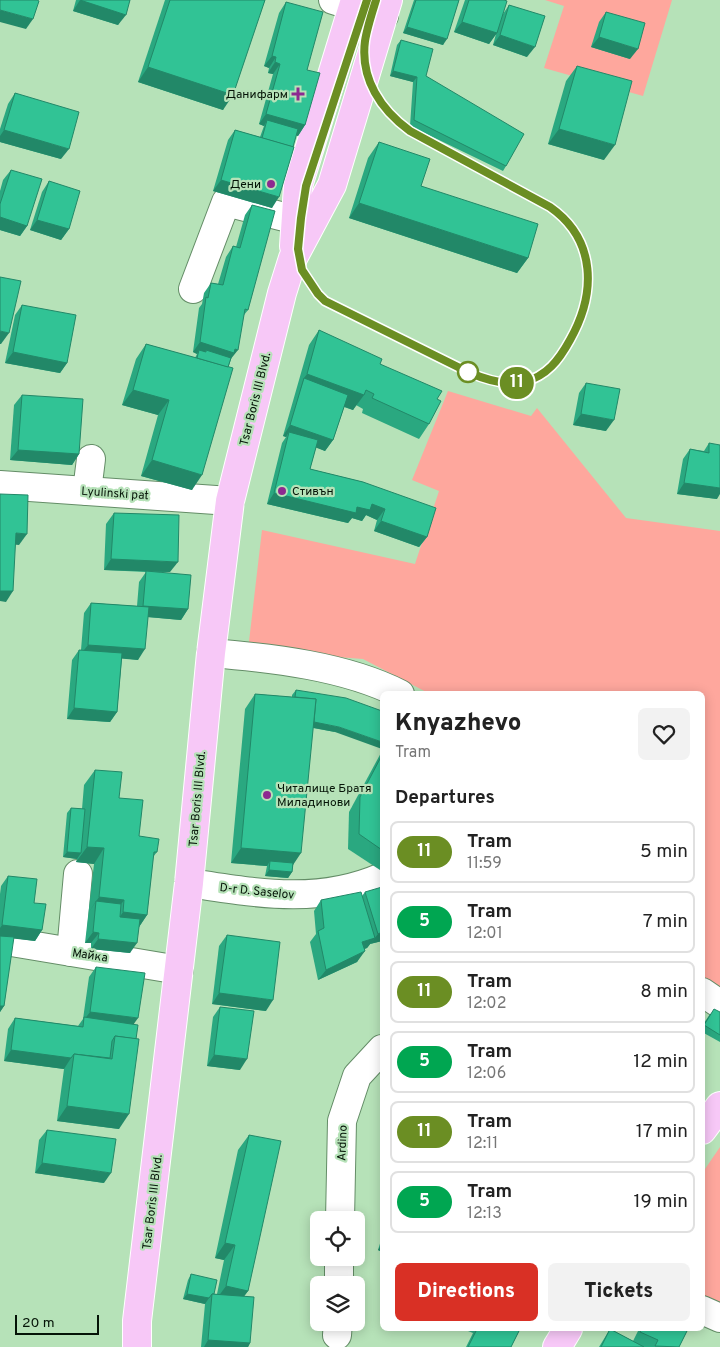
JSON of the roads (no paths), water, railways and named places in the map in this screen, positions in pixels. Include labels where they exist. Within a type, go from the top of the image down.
[{"type":"main road","name":"Tsar Boris III Blvd.","points":[[293,258],[298,186],[347,2]]},
{"type":"main road","name":"Tsar Boris III Blvd.","points":[[137,1347],[138,1322],[189,882],[211,653],[230,501],[282,293],[293,258],[332,185],[386,8]]},
{"type":"main road","points":[[557,1347],[567,1331]]},
{"type":"street","points":[[347,2],[386,8]]},
{"type":"street","points":[[193,289],[226,202],[296,220]]},
{"type":"street","points":[[87,491],[91,459]]},
{"type":"street","name":"Lyulinski pat","points":[[0,485],[230,501]]},
{"type":"street","points":[[211,653],[257,657],[308,666],[380,684],[394,691]]},
{"type":"street","points":[[71,952],[78,874]]},
{"type":"street","name":"D-r D. Saselov","points":[[189,882],[290,896],[322,894],[380,878]]},
{"type":"street","name":"Майка","points":[[0,940],[179,970]]},
{"type":"street","points":[[705,994],[720,1004]]},
{"type":"street","name":"Ardino","points":[[340,1211],[342,1121],[357,1076],[380,1051]]},
{"type":"street","points":[[705,1311],[720,1318]]},
{"type":"tram line","points":[[367,0],[306,186],[298,249],[302,270],[317,294],[325,301],[468,372],[488,379],[510,383],[524,382],[532,379],[546,371],[557,360],[579,322],[588,286],[588,269],[584,251],[577,235],[566,220],[551,207],[410,131],[390,113],[369,81],[364,55],[368,26],[376,0]]},
{"type":"tram line","name":"11","points":[[367,0],[306,186],[298,249],[302,270],[325,301],[468,372],[481,378],[509,383],[523,382],[535,378],[551,369],[562,356],[578,326],[585,305],[588,268],[579,238],[571,224],[550,207],[410,131],[392,118],[374,93],[364,56],[365,40],[376,0]]},
{"type":"place","name":"Данифарм","points":[[298,94]]},
{"type":"place","name":"Дени","points":[[271,184]]},
{"type":"place","name":"Стивън","points":[[282,491]]},
{"type":"place","name":"Читалище Братя Миладинови","points":[[267,795]]}]
